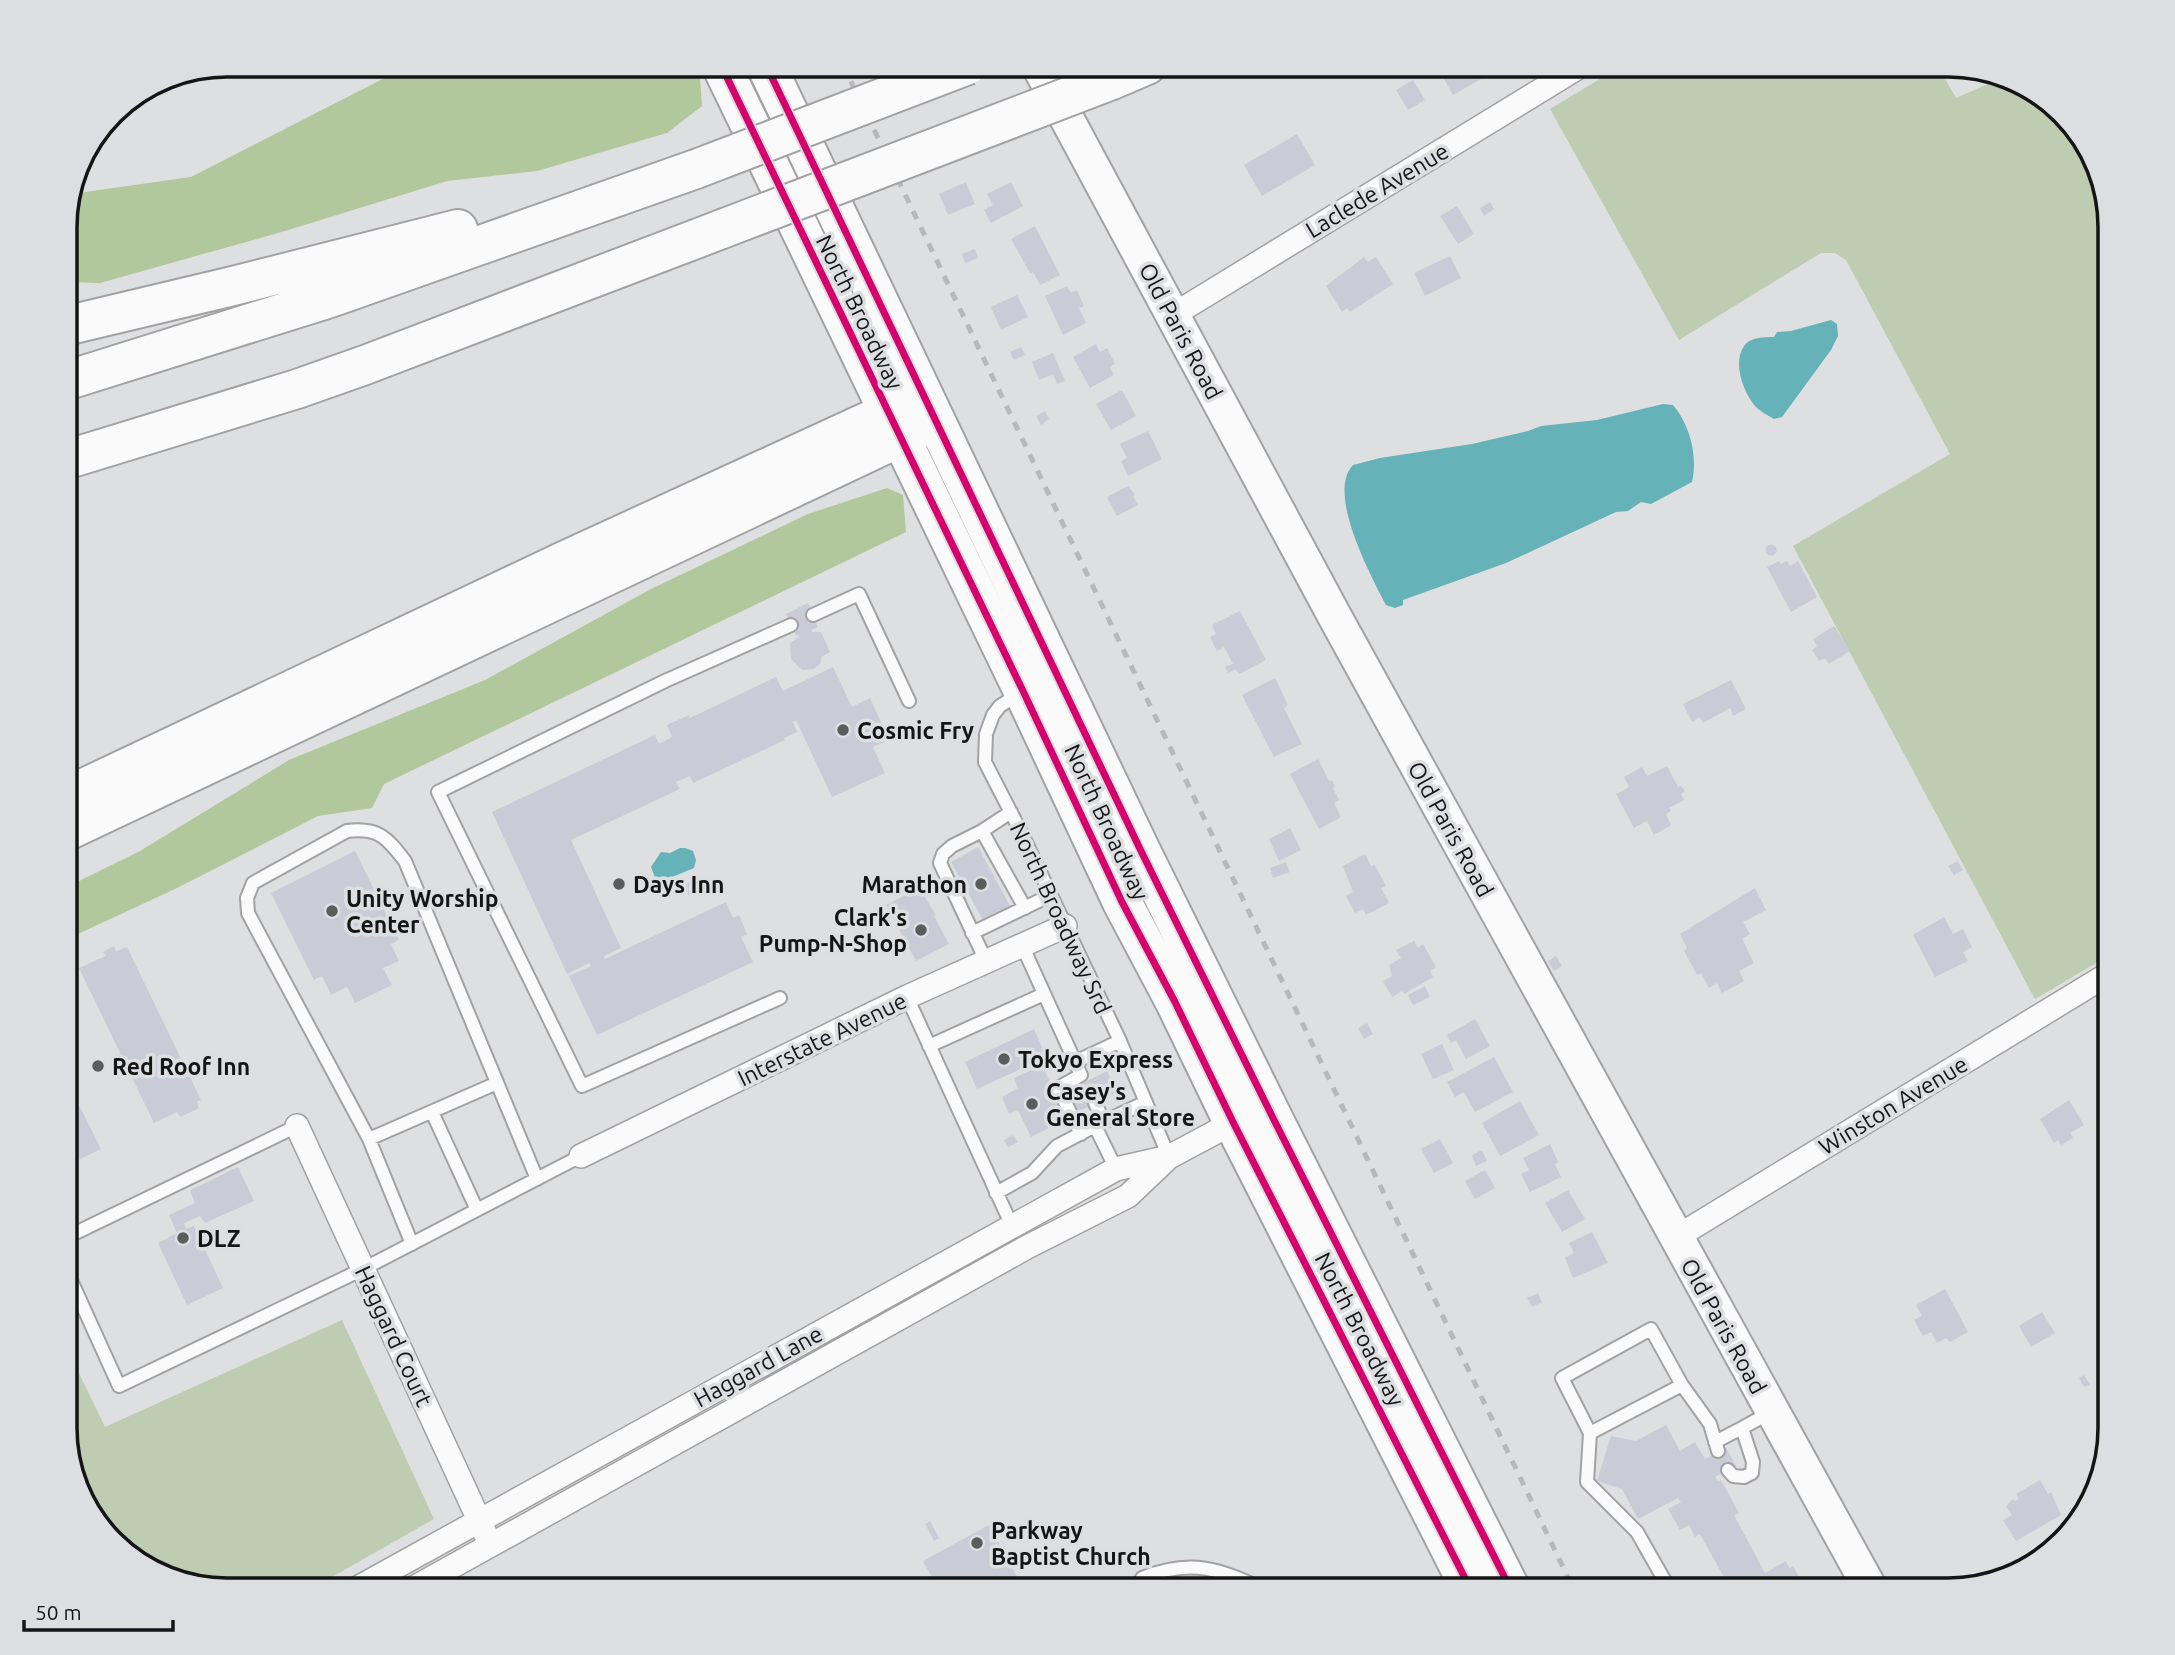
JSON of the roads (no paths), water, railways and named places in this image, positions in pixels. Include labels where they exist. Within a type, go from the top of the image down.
[{"type":"highway","name":"North Broadway","points":[[726,77],[1023,691],[1122,902],[1175,1002],[1233,1122],[1485,1578]]},
{"type":"highway","name":"North Broadway","points":[[772,77],[1267,1106],[1485,1578]]},
{"type":"highway","points":[[77,377],[330,298],[625,195],[937,77]]},
{"type":"highway","points":[[77,456],[365,365],[1119,77]]},
{"type":"highway","points":[[77,323],[511,215],[625,195]]},
{"type":"highway","points":[[77,826],[929,408]]},
{"type":"highway","points":[[77,791],[564,561],[894,426]]},
{"type":"street","name":"Old Paris Road","points":[[1044,77],[1675,1238],[1864,1578]]},
{"type":"street","name":"Laclede Avenue","points":[[1173,315],[1562,77]]},
{"type":"street","name":"Interstate Avenue","points":[[581,1156],[907,997],[1065,926]]},
{"type":"street","name":"Winston Avenue","points":[[1675,1238],[2098,980]]},
{"type":"street","name":"Haggard Lane","points":[[432,1578],[1047,1237],[1128,1196],[1169,1157],[1267,1106]]},
{"type":"street","name":"Haggard Court","points":[[298,1126],[491,1546]]},
{"type":"street","name":"Haggard Lane","points":[[376,1578],[1116,1169],[1169,1157]]},
{"type":"lane","points":[[813,615],[859,594],[909,701]]},
{"type":"lane","points":[[780,998],[582,1086],[438,792],[665,681],[791,625]]},
{"type":"lane","name":"North Broadway Srd","points":[[1023,691],[1011,697],[993,715],[986,734],[985,762],[1120,1041],[1169,1157]]},
{"type":"lane","points":[[986,961],[940,863],[943,853],[952,846],[1011,812]]},
{"type":"lane","points":[[412,1244],[369,1139],[248,913],[247,898],[253,883],[347,831],[377,832],[388,840],[405,861],[537,1179]]},
{"type":"lane","points":[[982,831],[1025,908]]},
{"type":"lane","points":[[972,933],[1051,895]]},
{"type":"lane","points":[[1022,945],[1083,1079],[1058,1088],[1081,1134]]},
{"type":"lane","points":[[929,1046],[1044,994]]},
{"type":"lane","points":[[907,997],[1012,1226]]},
{"type":"lane","points":[[1075,1062],[1120,1041]]},
{"type":"lane","points":[[369,1139],[497,1083]]},
{"type":"lane","points":[[996,1193],[1032,1173],[1057,1146],[1146,1102]]},
{"type":"lane","points":[[1095,1103],[1116,1169]]},
{"type":"lane","points":[[432,1112],[477,1210]]},
{"type":"lane","points":[[77,1232],[298,1126]]},
{"type":"lane","points":[[77,1293],[119,1386],[363,1269],[581,1156]]},
{"type":"lane","points":[[1035,1214],[1047,1237]]},
{"type":"lane","points":[[908,1284],[921,1307]]},
{"type":"lane","points":[[1663,1578],[1637,1532],[1587,1482],[1590,1433],[1562,1378],[1651,1329],[1682,1385],[1710,1424],[1717,1447],[1742,1428],[1772,1411]]},
{"type":"lane","points":[[755,1368],[768,1392]]},
{"type":"lane","points":[[1590,1433],[1682,1385]]},
{"type":"lane","points":[[1728,1470],[1733,1476],[1744,1477],[1752,1473],[1753,1462],[1742,1428]]},
{"type":"lane","points":[[644,1429],[657,1454]]},
{"type":"lane","points":[[1142,1578],[1162,1570],[1197,1567],[1223,1571],[1238,1578]]},
{"type":"water","points":[[1831,320],[1837,324],[1838,336],[1831,350],[1782,417],[1774,419],[1758,409],[1747,394],[1739,369],[1744,346],[1753,339],[1774,337],[1777,332]]},
{"type":"water","points":[[1663,404],[1673,405],[1688,431],[1694,462],[1692,482],[1651,504],[1641,502],[1628,511],[1616,512],[1506,563],[1403,600],[1403,605],[1395,608],[1386,605],[1362,555],[1348,514],[1346,478],[1353,465],[1380,458],[1472,444],[1541,426],[1597,420]]},
{"type":"water","points":[[680,848],[693,851],[696,860],[694,868],[660,882],[656,880],[651,867],[661,852],[670,853]]},
{"type":"railway","points":[[849,77],[1568,1578]]},
{"type":"place","name":"Cosmic Fry","points":[[843,730]]},
{"type":"place","name":"Days Inn","points":[[619,884]]},
{"type":"place","name":"Marathon","points":[[981,884]]},
{"type":"place","name":"Unity Worship Center","points":[[332,911]]},
{"type":"place","name":"Clark's Pump-N-Shop","points":[[921,930]]},
{"type":"place","name":"Tokyo Express","points":[[1004,1059]]},
{"type":"place","name":"Red Roof Inn","points":[[98,1066]]},
{"type":"place","name":"Casey's General Store","points":[[1032,1104]]},
{"type":"place","name":"DLZ","points":[[183,1238]]},
{"type":"place","name":"Parkway Baptist Church","points":[[977,1543]]}]
